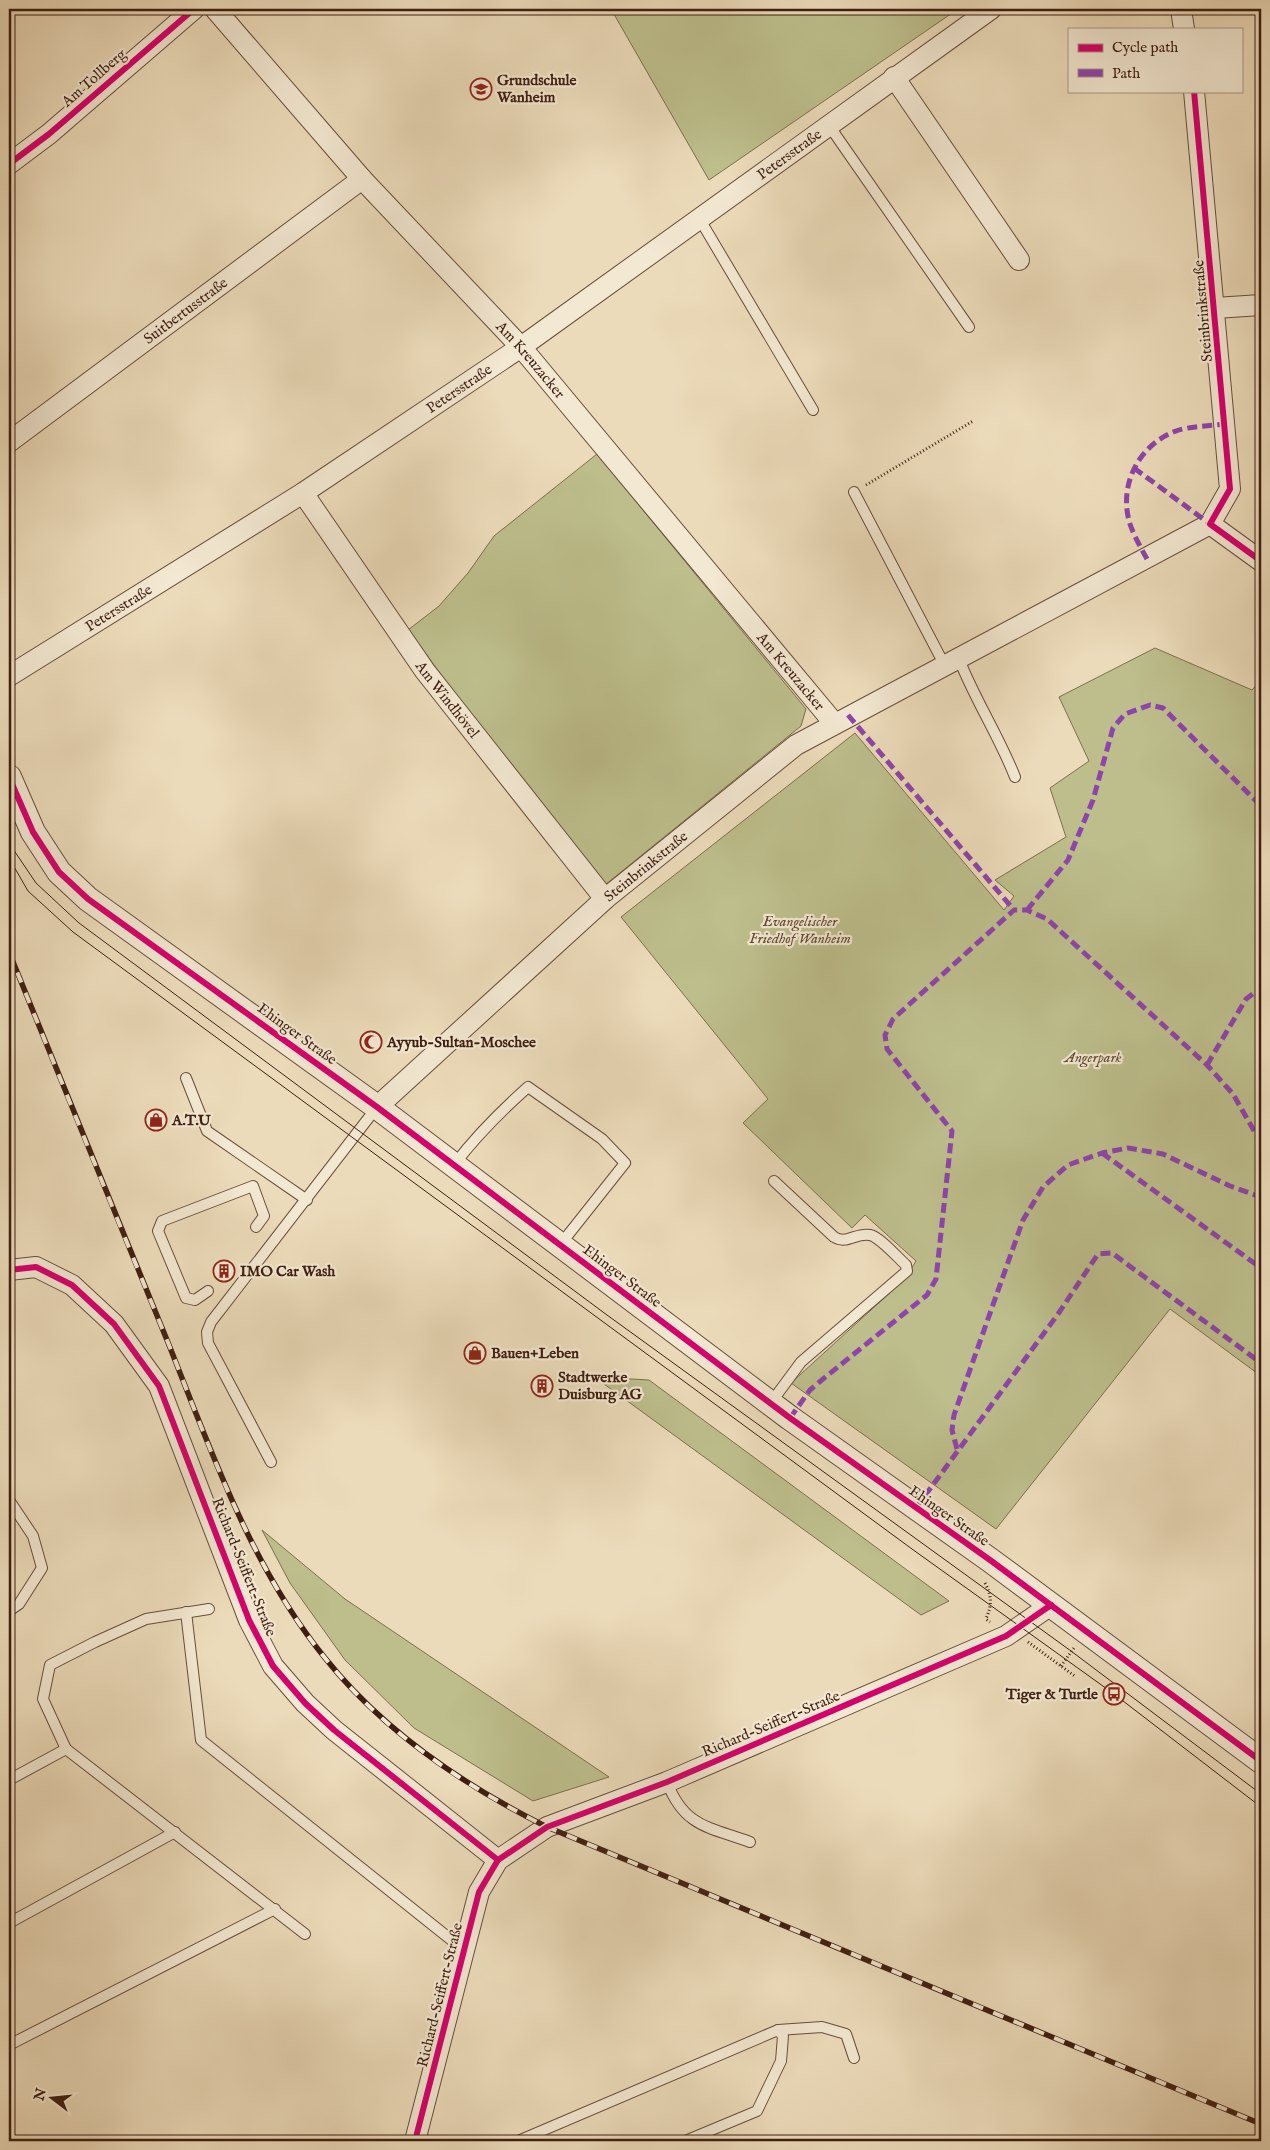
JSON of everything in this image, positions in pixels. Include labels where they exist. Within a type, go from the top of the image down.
[{"type":"street","name":"Am Tollberg","points":[[9,164],[49,134],[194,9]]},
{"type":"street","name":"Am Kreuzacker","points":[[216,9],[362,179],[520,347],[834,723]]},
{"type":"street","name":"Petersstraße","points":[[9,676],[303,493],[520,347],[828,124],[991,9]]},
{"type":"street","points":[[1181,9],[1184,28]]},
{"type":"street","points":[[894,77],[1019,260]]},
{"type":"street","name":"Steinbrinkstraße","points":[[377,1107],[605,899],[796,745],[834,723],[1210,524],[1230,489],[1194,92]]},
{"type":"street","name":"Suitbertusstraße","points":[[9,442],[362,179]]},
{"type":"street","name":"Steinbrinkstraße","points":[[1215,308],[1261,305]]},
{"type":"street","name":"Am Windhövel","points":[[303,493],[425,671],[605,899]]},
{"type":"street","points":[[1210,524],[1261,561]]},
{"type":"street","name":"Ehinger Straße","points":[[9,777],[32,832],[59,872],[88,899],[377,1107],[770,1404],[1051,1605],[1261,1761]]},
{"type":"street","name":"Richard-Seiffert-Straße","points":[[9,1270],[36,1267],[72,1285],[114,1324],[159,1386],[249,1620],[273,1666],[305,1703],[334,1730],[498,1860]]},
{"type":"street","name":"Richard-Seiffert-Straße","points":[[415,2141],[479,1892],[498,1860],[547,1827],[667,1782],[1006,1636],[1051,1605]]},
{"type":"lane","points":[[828,124],[969,328]]},
{"type":"lane","points":[[699,218],[813,410]]},
{"type":"lane","points":[[854,492],[952,662],[969,685],[1000,740],[1015,777]]},
{"type":"lane","points":[[186,1078],[207,1131],[307,1200]]},
{"type":"lane","points":[[454,1165],[471,1143],[503,1109],[528,1087],[602,1139],[625,1163],[560,1245]]},
{"type":"lane","points":[[271,1462],[208,1343],[207,1332],[211,1322],[377,1107]]},
{"type":"lane","points":[[770,1404],[801,1362],[907,1270],[906,1265],[873,1236],[861,1234],[852,1239],[840,1241],[834,1237],[774,1181]]},
{"type":"lane","points":[[208,1291],[195,1300],[186,1298],[158,1231],[162,1221],[253,1186],[264,1216],[256,1228]]},
{"type":"lane","points":[[9,1500],[33,1536],[42,1568],[19,1604],[9,1611]]},
{"type":"lane","points":[[209,1609],[146,1619],[50,1665],[43,1699],[66,1749],[305,1934]]},
{"type":"lane","points":[[186,1612],[201,1740],[464,1950]]},
{"type":"lane","points":[[9,1780],[66,1749]]},
{"type":"lane","points":[[667,1782],[674,1800],[694,1822],[750,1842]]},
{"type":"lane","points":[[9,1923],[175,1832]]},
{"type":"lane","points":[[9,2045],[275,1909]]},
{"type":"lane","points":[[518,2141],[778,2030],[822,2027],[846,2034],[854,2058]]},
{"type":"lane","points":[[685,2141],[757,2111],[781,2062],[783,2036],[778,2030]]},
{"type":"path","points":[[854,492],[973,421]]},
{"type":"path","points":[[981,1575],[990,1594],[992,1605],[986,1618],[1006,1636],[1031,1643],[1076,1677]]},
{"type":"green space","points":[[611,9],[958,9],[709,180]]},
{"type":"green space","points":[[597,454],[806,709],[801,726],[605,885],[530,794],[408,630],[439,606],[468,573],[494,536]]},
{"type":"green space","name":"Angerpark","points":[[1155,648],[1252,690],[1261,680],[1261,1145],[1258,1149],[1261,1151],[1261,1376],[1170,1309],[996,1529],[791,1383],[905,1279],[916,1261],[865,1215],[852,1228],[743,1123],[768,1099],[621,917],[855,733],[1004,910],[1014,896],[995,880],[1066,837],[1050,788],[1089,761],[1059,697]]},
{"type":"green space","points":[[615,1378],[649,1380],[949,1601],[921,1615],[604,1384]]},
{"type":"green space","points":[[262,1530],[345,1599],[609,1777],[533,1801],[414,1728],[345,1660],[290,1583]]},
{"type":"tram line","points":[[9,843],[36,883],[79,923],[607,1315],[1071,1651],[1261,1794]]},
{"type":"tram line","points":[[9,858],[28,891],[73,932],[912,1549],[1114,1694],[1261,1807]]},
{"type":"railway","points":[[9,952],[235,1508],[275,1586],[299,1623],[325,1658],[373,1710],[399,1733],[455,1775],[547,1827],[1261,2124]]},
{"type":"marked path","points":[[1147,559],[1130,524],[1127,510],[1129,482],[1134,469],[1151,446],[1163,437],[1182,429],[1225,424]]},
{"type":"marked path","points":[[1134,468],[1210,524]]},
{"type":"marked path","points":[[1027,910],[1068,860],[1093,800],[1113,728],[1125,714],[1150,705],[1163,708],[1261,806]]},
{"type":"marked path","points":[[848,715],[1014,910]]},
{"type":"marked path","points":[[790,1418],[810,1390],[927,1295],[936,1279],[952,1131],[887,1049],[885,1035],[893,1019],[1014,910],[1027,910],[1047,919],[1207,1065],[1233,1094],[1261,1143]]},
{"type":"marked path","points":[[1207,1065],[1246,999],[1261,988]]},
{"type":"marked path","points":[[957,1449],[952,1430],[954,1415],[1023,1220],[1043,1187],[1068,1165],[1102,1153],[1128,1148],[1163,1154],[1230,1186],[1261,1197]]},
{"type":"marked path","points":[[1102,1153],[1261,1268]]},
{"type":"marked path","points":[[916,1508],[1058,1314],[1098,1254],[1112,1253],[1261,1363]]},
{"type":"cycle path","points":[[9,164],[49,134],[194,9]]},
{"type":"cycle path","points":[[1194,92],[1230,489],[1210,524],[1261,561]]},
{"type":"cycle path","points":[[9,777],[33,832],[59,872],[88,899],[377,1107],[790,1418],[990,1560],[1261,1761]]},
{"type":"cycle path","points":[[9,1270],[36,1267],[72,1285],[114,1324],[159,1386],[249,1620],[273,1666],[305,1703],[334,1730],[498,1860]]},
{"type":"cycle path","points":[[415,2141],[479,1892],[498,1860],[547,1827],[667,1782],[1006,1636],[1051,1605]]},
{"type":"place","name":"Grundschule Wanheim","points":[[481,89]]},
{"type":"place","name":"Ayyub-Sultan-Moschee","points":[[371,1042]]},
{"type":"place","name":"A.T.U","points":[[156,1120]]},
{"type":"place","name":"IMO Car Wash","points":[[224,1271]]},
{"type":"place","name":"Bauen+Leben","points":[[475,1353]]},
{"type":"place","name":"Stadtwerke Duisburg AG","points":[[542,1386]]},
{"type":"place","name":"Tiger & Turtle","points":[[1114,1694]]},
{"type":"park label","name":"Evangelischer Friedhof Wanheim","points":[[800,930]]}]
